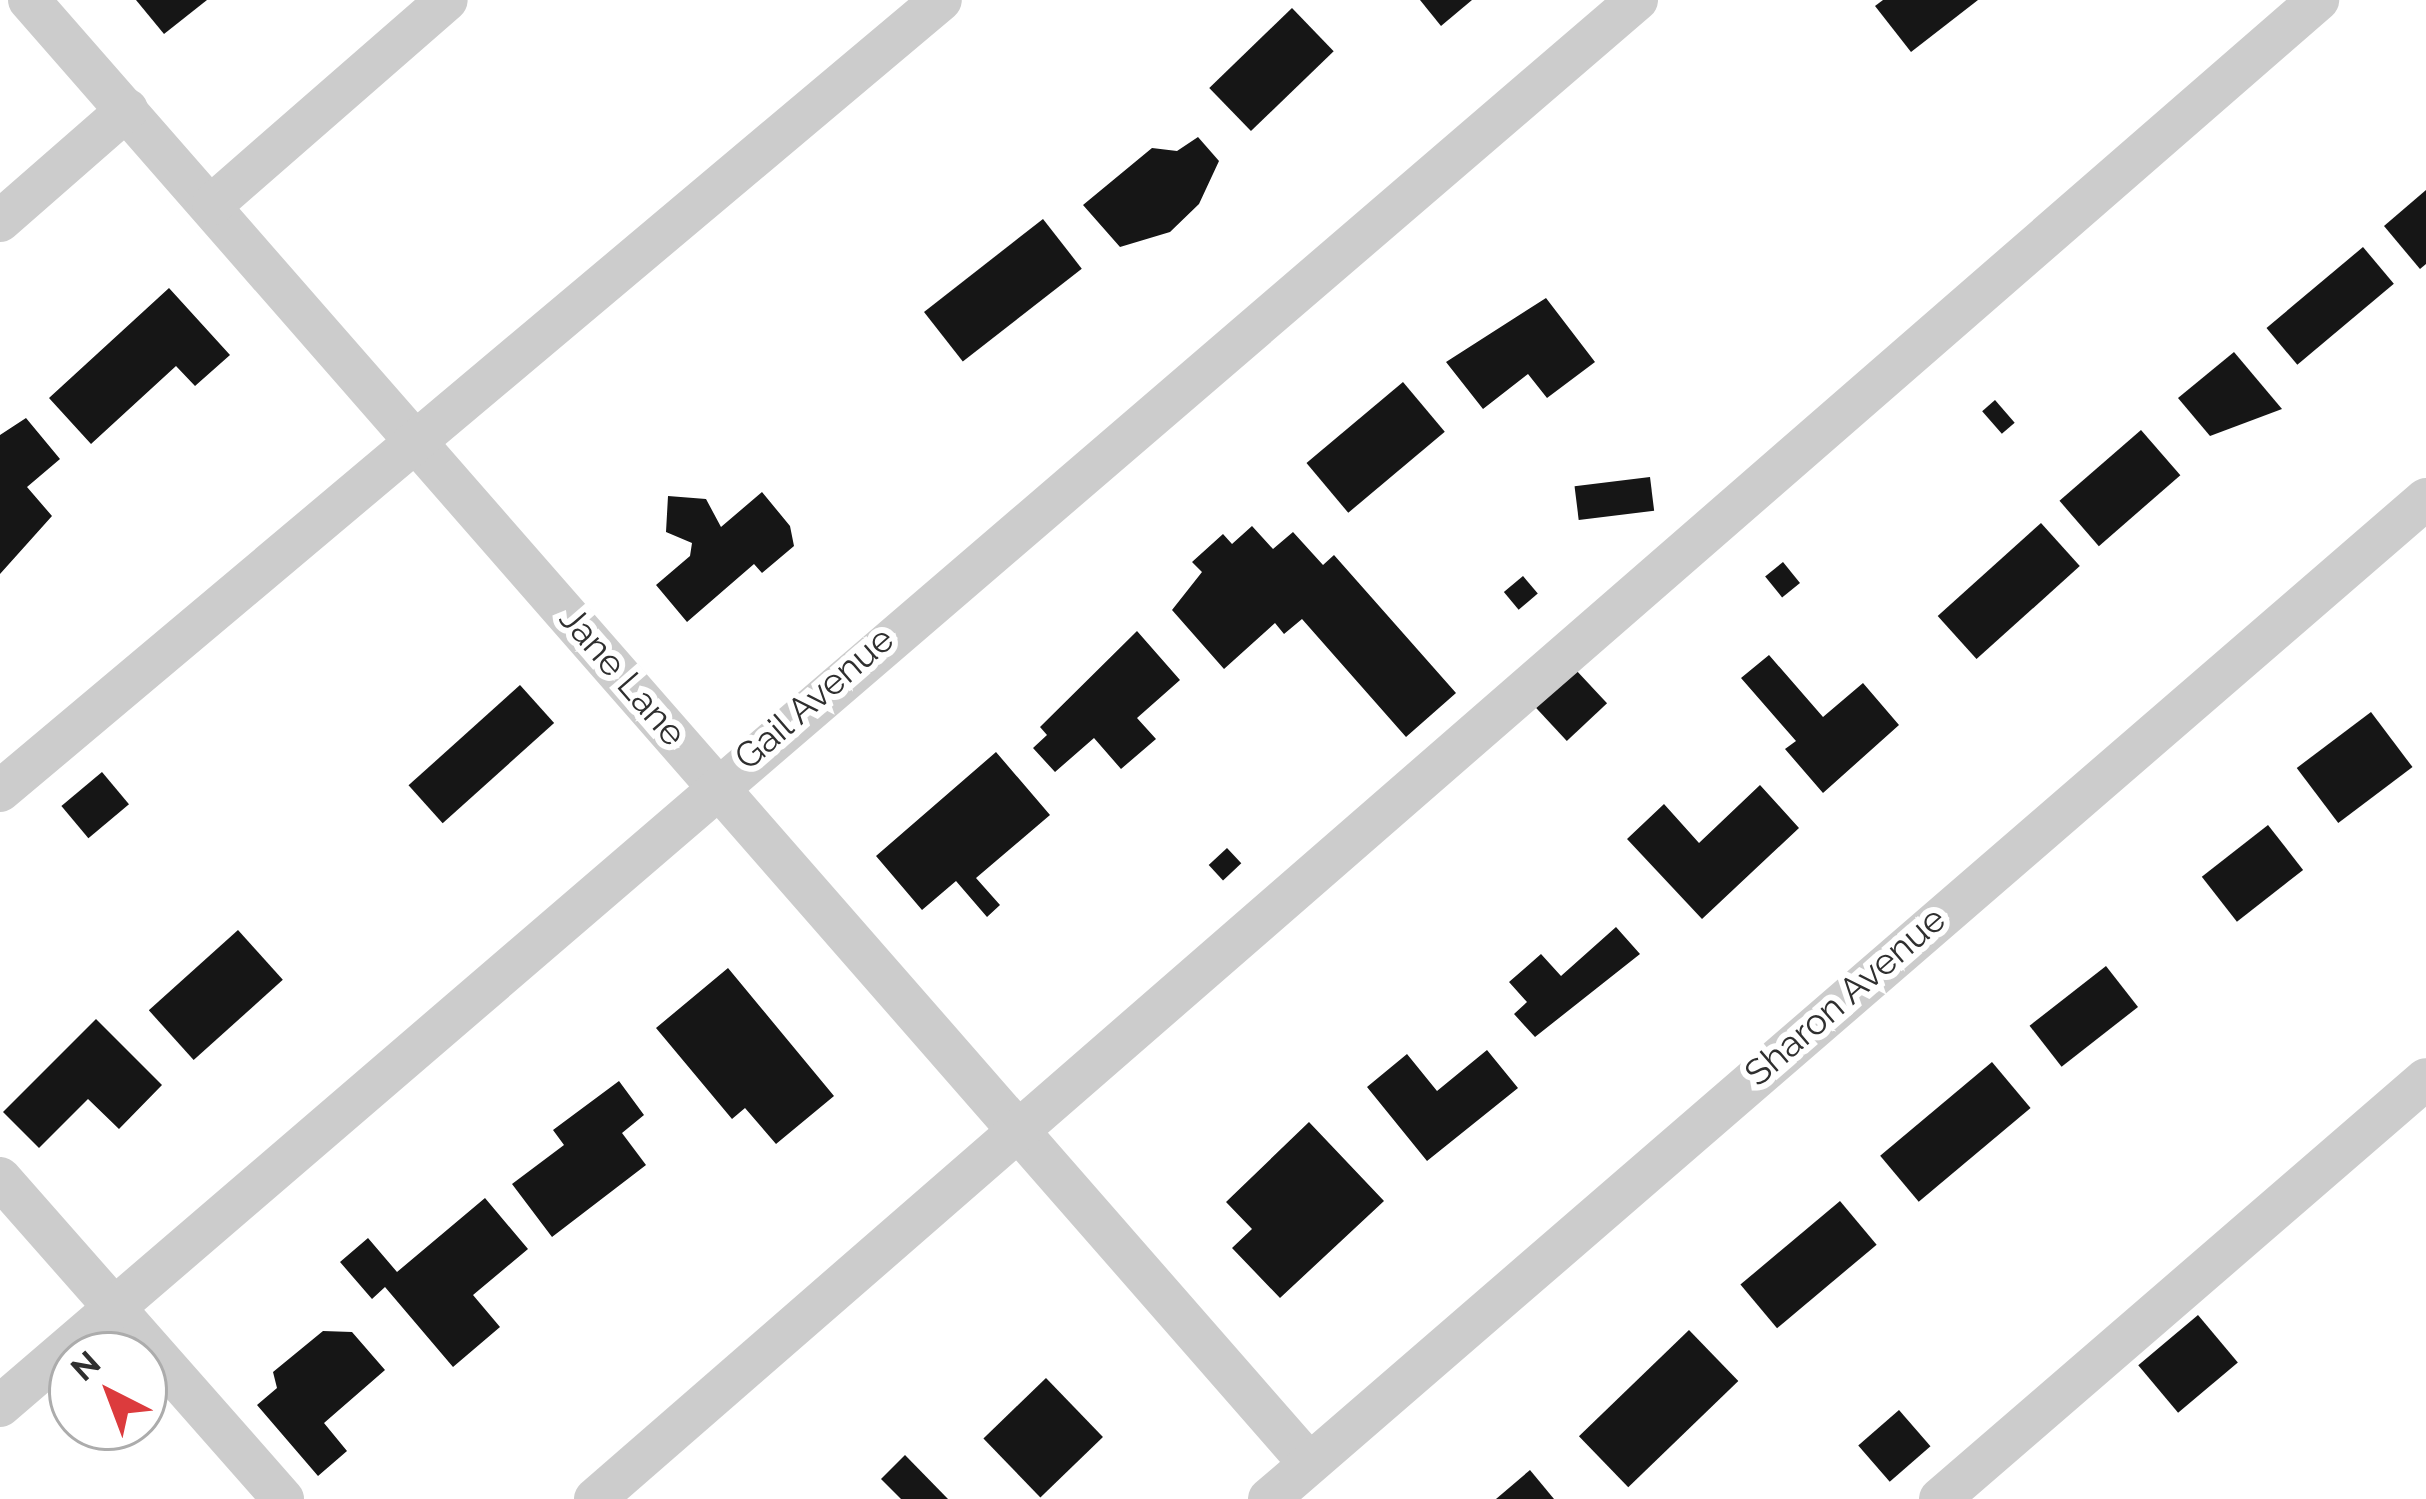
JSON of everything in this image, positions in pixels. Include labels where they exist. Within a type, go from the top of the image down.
[{"type":"street","name":"Jane Lane","points":[[29,0],[213,204],[1309,1463]]},
{"type":"street","points":[[213,204],[447,0]]},
{"type":"street","points":[[0,791],[941,0]]},
{"type":"street","name":"Gail Avenue","points":[[0,1406],[716,783],[1637,0]]},
{"type":"street","points":[[595,1499],[1015,1124],[2318,0]]},
{"type":"street","points":[[0,221],[127,110]]},
{"type":"street","name":"Sharon Avenue","points":[[1269,1499],[2426,499]]},
{"type":"street","points":[[1940,1499],[2426,1079]]},
{"type":"street","points":[[0,1178],[283,1499]]},
{"type":"building","points":[[136,0],[207,0],[164,34]]},
{"type":"building","points":[[1420,0],[1472,0],[1441,26]]},
{"type":"building","points":[[1883,0],[1978,0],[1911,52],[1875,6]]},
{"type":"building","points":[[1292,8],[1334,51],[1251,131],[1209,88]]},
{"type":"building","points":[[1198,137],[1219,161],[1199,204],[1170,232],[1120,247],[1083,205],[1152,148],[1177,151]]},
{"type":"building","points":[[2426,190],[2426,264],[2420,269],[2384,226]]},
{"type":"building","points":[[1043,219],[1082,269],[963,362],[924,312]]},
{"type":"building","points":[[2363,247],[2394,284],[2297,365],[2266,328]]},
{"type":"building","points":[[169,288],[230,355],[195,386],[176,366],[91,444],[49,398]]},
{"type":"building","points":[[1546,298],[1595,362],[1547,398],[1528,374],[1483,409],[1446,362]]},
{"type":"building","points":[[2234,352],[2282,409],[2210,436],[2178,398]]},
{"type":"building","points":[[1403,382],[1445,432],[1348,513],[1306,463]]},
{"type":"building","points":[[1995,400],[2015,423],[2002,434],[1982,411]]},
{"type":"building","points":[[26,418],[60,459],[27,487],[52,516],[0,574],[0,435]]},
{"type":"building","points":[[2141,430],[2180,475],[2099,546],[2059,501]]},
{"type":"building","points":[[1650,477],[1654,511],[1579,520],[1575,486]]},
{"type":"building","points":[[762,492],[790,526],[794,546],[762,573],[754,564],[687,622],[656,585],[690,556],[692,543],[666,532],[668,496],[706,499],[721,527]]},
{"type":"building","points":[[2041,523],[2080,566],[1977,659],[1938,616]]},
{"type":"building","points":[[1252,526],[1273,549],[1293,532],[1323,565],[1334,555],[1456,693],[1406,737],[1302,619],[1284,634],[1275,623],[1224,669],[1172,610],[1202,572],[1192,562],[1223,534],[1232,544]]},
{"type":"building","points":[[1783,562],[1800,583],[1782,597],[1765,576]]},
{"type":"building","points":[[1523,576],[1538,594],[1519,610],[1504,592]]},
{"type":"building","points":[[1137,631],[1180,680],[1137,718],[1156,739],[1121,769],[1094,738],[1055,772],[1033,748],[1047,735],[1040,727]]},
{"type":"building","points":[[1769,655],[1823,717],[1863,683],[1899,725],[1823,793],[1785,749],[1796,741],[1741,678]]},
{"type":"building","points":[[1575,669],[1607,703],[1567,741],[1535,707]]},
{"type":"building","points":[[520,685],[554,723],[443,823],[409,785]]},
{"type":"building","points":[[2371,712],[2413,767],[2338,823],[2297,768]]},
{"type":"building","points":[[996,752],[1050,815],[976,878],[1000,905],[987,917],[956,881],[922,910],[876,856]]},
{"type":"building","points":[[102,772],[129,804],[88,838],[61,806]]},
{"type":"building","points":[[1760,785],[1799,828],[1702,919],[1627,839],[1664,804],[1699,843]]},
{"type":"building","points":[[2268,825],[2303,870],[2237,922],[2202,877]]},
{"type":"building","points":[[1227,848],[1241,863],[1223,880],[1209,865]]},
{"type":"building","points":[[1616,927],[1640,954],[1535,1037],[1514,1014],[1527,1002],[1509,982],[1541,954],[1561,976]]},
{"type":"building","points":[[238,930],[283,980],[194,1060],[149,1010]]},
{"type":"building","points":[[2106,966],[2138,1007],[2062,1067],[2030,1026]]},
{"type":"building","points":[[728,968],[834,1096],[776,1144],[745,1108],[732,1119],[656,1028]]},
{"type":"building","points":[[96,1019],[162,1085],[119,1129],[88,1099],[39,1148],[3,1112]]},
{"type":"building","points":[[1487,1050],[1518,1088],[1427,1161],[1367,1087],[1407,1054],[1437,1091]]},
{"type":"building","points":[[1992,1062],[2031,1108],[1919,1202],[1880,1156]]},
{"type":"building","points":[[619,1081],[644,1115],[622,1133],[646,1165],[552,1237],[512,1184],[564,1145],[553,1130]]},
{"type":"building","points":[[1309,1122],[1384,1201],[1280,1298],[1232,1248],[1252,1229],[1226,1202]]},
{"type":"building","points":[[485,1198],[528,1249],[473,1295],[500,1327],[453,1367],[385,1287],[372,1299],[340,1262],[368,1238],[397,1272]]},
{"type":"building","points":[[1840,1201],[1877,1245],[1777,1328],[1740,1285]]},
{"type":"building","points":[[2198,1315],[2238,1362],[2178,1413],[2138,1365]]},
{"type":"building","points":[[1689,1330],[1738,1381],[1628,1487],[1579,1436]]},
{"type":"building","points":[[323,1331],[352,1332],[385,1370],[324,1423],[347,1451],[318,1476],[257,1405],[277,1388],[273,1372]]},
{"type":"building","points":[[1046,1378],[1103,1437],[1040,1497],[983,1438]]},
{"type":"building","points":[[1899,1410],[1930,1446],[1890,1482],[1858,1445]]},
{"type":"building","points":[[905,1455],[948,1499],[901,1499],[881,1479]]},
{"type":"building","points":[[1530,1470],[1554,1499],[1496,1499]]}]
